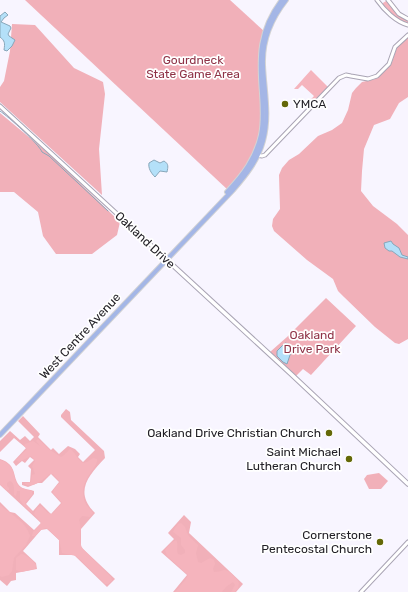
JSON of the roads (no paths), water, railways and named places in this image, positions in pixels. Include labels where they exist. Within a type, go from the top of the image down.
[{"type":"main road","name":"West Centre Avenue","points":[[256,155],[262,134],[263,120],[260,64],[261,48],[268,24],[282,0]]},
{"type":"main road","name":"West Centre Avenue","points":[[0,435],[166,259],[242,181],[263,141],[266,120],[263,65],[264,45],[272,22],[286,0]]},
{"type":"main road","name":"Oakland Drive","points":[[166,259],[408,484]]},
{"type":"street","points":[[377,0],[399,21],[408,25]]},
{"type":"street","points":[[388,0],[399,14],[408,19]]},
{"type":"street","points":[[256,155],[264,155],[339,78],[346,75],[370,79],[379,74],[389,64],[395,47],[408,35]]},
{"type":"street","name":"Oakland Drive","points":[[0,106],[166,259]]},
{"type":"street","points":[[361,592],[408,542]]},
{"type":"water","points":[[5,12],[8,15],[1,22],[10,26],[11,28],[8,34],[15,40],[7,51],[4,50],[4,42],[0,37],[0,16]]},
{"type":"water","points":[[154,160],[160,163],[164,161],[166,162],[168,166],[167,172],[160,171],[155,177],[150,170],[149,165],[149,163]]},
{"type":"water","points":[[391,241],[399,248],[402,255],[408,257],[408,259],[400,257],[385,248],[384,243]]},
{"type":"water","points":[[285,343],[289,344],[293,350],[287,364],[277,356],[277,351]]},
{"type":"waterway","points":[[0,111],[30,137],[42,152],[49,156],[108,211]]},
{"type":"place","name":"YMCA","points":[[285,104]]},
{"type":"place","name":"Oakland Drive Christian Church","points":[[329,433]]},
{"type":"place","name":"Saint Michael Lutheran Church","points":[[349,459]]},
{"type":"place","name":"Cornerstone Pentecostal Church","points":[[380,542]]},
{"type":"park label","name":"Gourdneck State Game Area","points":[[193,67]]},
{"type":"park label","name":"Oakland Drive Park","points":[[312,342]]}]
